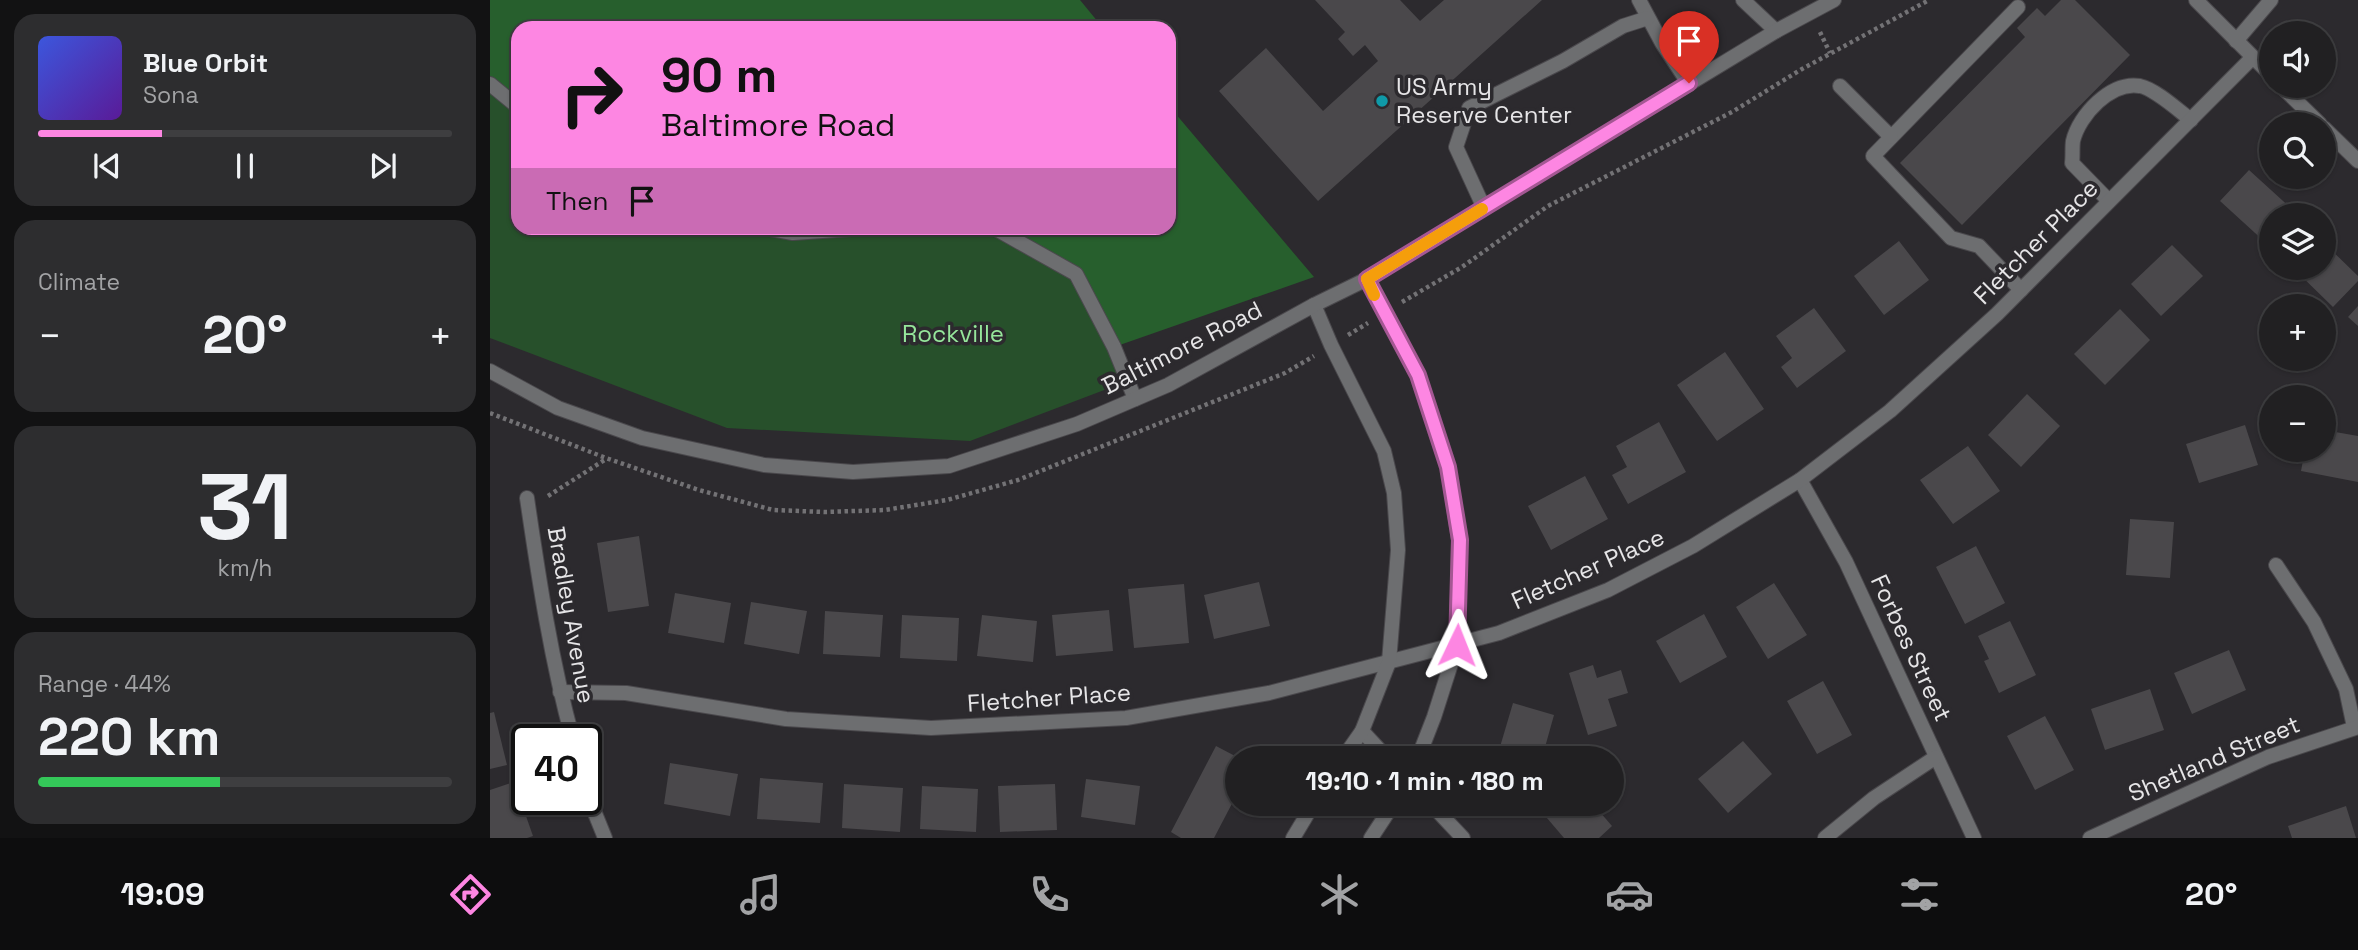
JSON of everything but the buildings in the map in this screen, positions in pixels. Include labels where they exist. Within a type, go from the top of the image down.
[{"type":"street","points":[[1639,0],[1662,43],[1689,83]]},
{"type":"street","points":[[1743,0],[1776,31]]},
{"type":"street","name":"Baltimore Road","points":[[490,371],[558,408],[642,438],[764,465],[853,472],[948,466],[1077,424],[1168,384],[1367,279],[1776,31],[1834,0]]},
{"type":"street","points":[[2196,0],[2259,64]]},
{"type":"street","points":[[2236,41],[2271,0]]},
{"type":"street","points":[[2018,7],[1872,156],[1951,238],[1979,246],[2021,290]]},
{"type":"street","points":[[1484,208],[1456,147],[1469,108],[1563,61],[1623,26],[1648,18]]},
{"type":"street","name":"Fletcher Place","points":[[560,692],[626,693],[786,719],[932,728],[1126,718],[1269,693],[1499,633],[1608,590],[1693,546],[1800,480],[1890,411],[2021,290],[2252,58]]},
{"type":"street","points":[[490,84],[511,101]]},
{"type":"street","points":[[1840,86],[1891,137]]},
{"type":"street","points":[[2109,201],[2072,163],[2073,140],[2088,112],[2102,96],[2124,88],[2140,86],[2159,96],[2191,120]]},
{"type":"street","points":[[2293,98],[2308,112]]},
{"type":"street","points":[[2336,140],[2358,161]]},
{"type":"street","points":[[1007,235],[1076,274],[1114,347],[1135,399]]},
{"type":"street","points":[[1367,279],[1418,375],[1448,467],[1460,540],[1457,645],[1423,746]]},
{"type":"street","points":[[1314,305],[1384,451],[1394,493],[1398,550],[1389,662],[1362,731],[1351,746]]},
{"type":"street","name":"Forbes Street","points":[[1800,480],[1846,562],[1974,838]]},
{"type":"street","name":"Bradley Avenue","points":[[527,498],[541,600],[569,724]]},
{"type":"street","points":[[2276,565],[2314,622],[2346,689],[2356,727]]},
{"type":"street","name":"Shetland Street","points":[[2091,838],[2267,757],[2356,727]]},
{"type":"street","points":[[1362,731],[1376,746]]},
{"type":"street","points":[[1825,838],[1874,798],[1936,757]]},
{"type":"street","points":[[596,815],[605,838]]},
{"type":"street","points":[[1293,838],[1306,816]]},
{"type":"street","points":[[1371,838],[1385,816]]},
{"type":"street","points":[[1442,816],[1463,838]]},
{"type":"path","points":[[527,498],[546,497],[606,458]]},
{"type":"green space","points":[[490,0],[1080,0],[1097,21],[511,21],[511,106],[490,90]]},
{"type":"green space","name":"Rockville","points":[[490,90],[511,106],[511,235],[1001,235],[1076,274],[1128,381],[970,441],[727,428],[490,338]]},
{"type":"green space","points":[[1176,114],[1314,277],[1114,347],[1076,274],[1001,235],[1176,235]]},
{"type":"slow traffic","points":[[1374,295],[1367,279],[1482,209]]},
{"type":"place","name":"US Army Reserve Center","points":[[1382,101]]},
{"type":"route","points":[[1457,645],[1460,540],[1448,467],[1418,375],[1367,279],[1689,83]]}]
